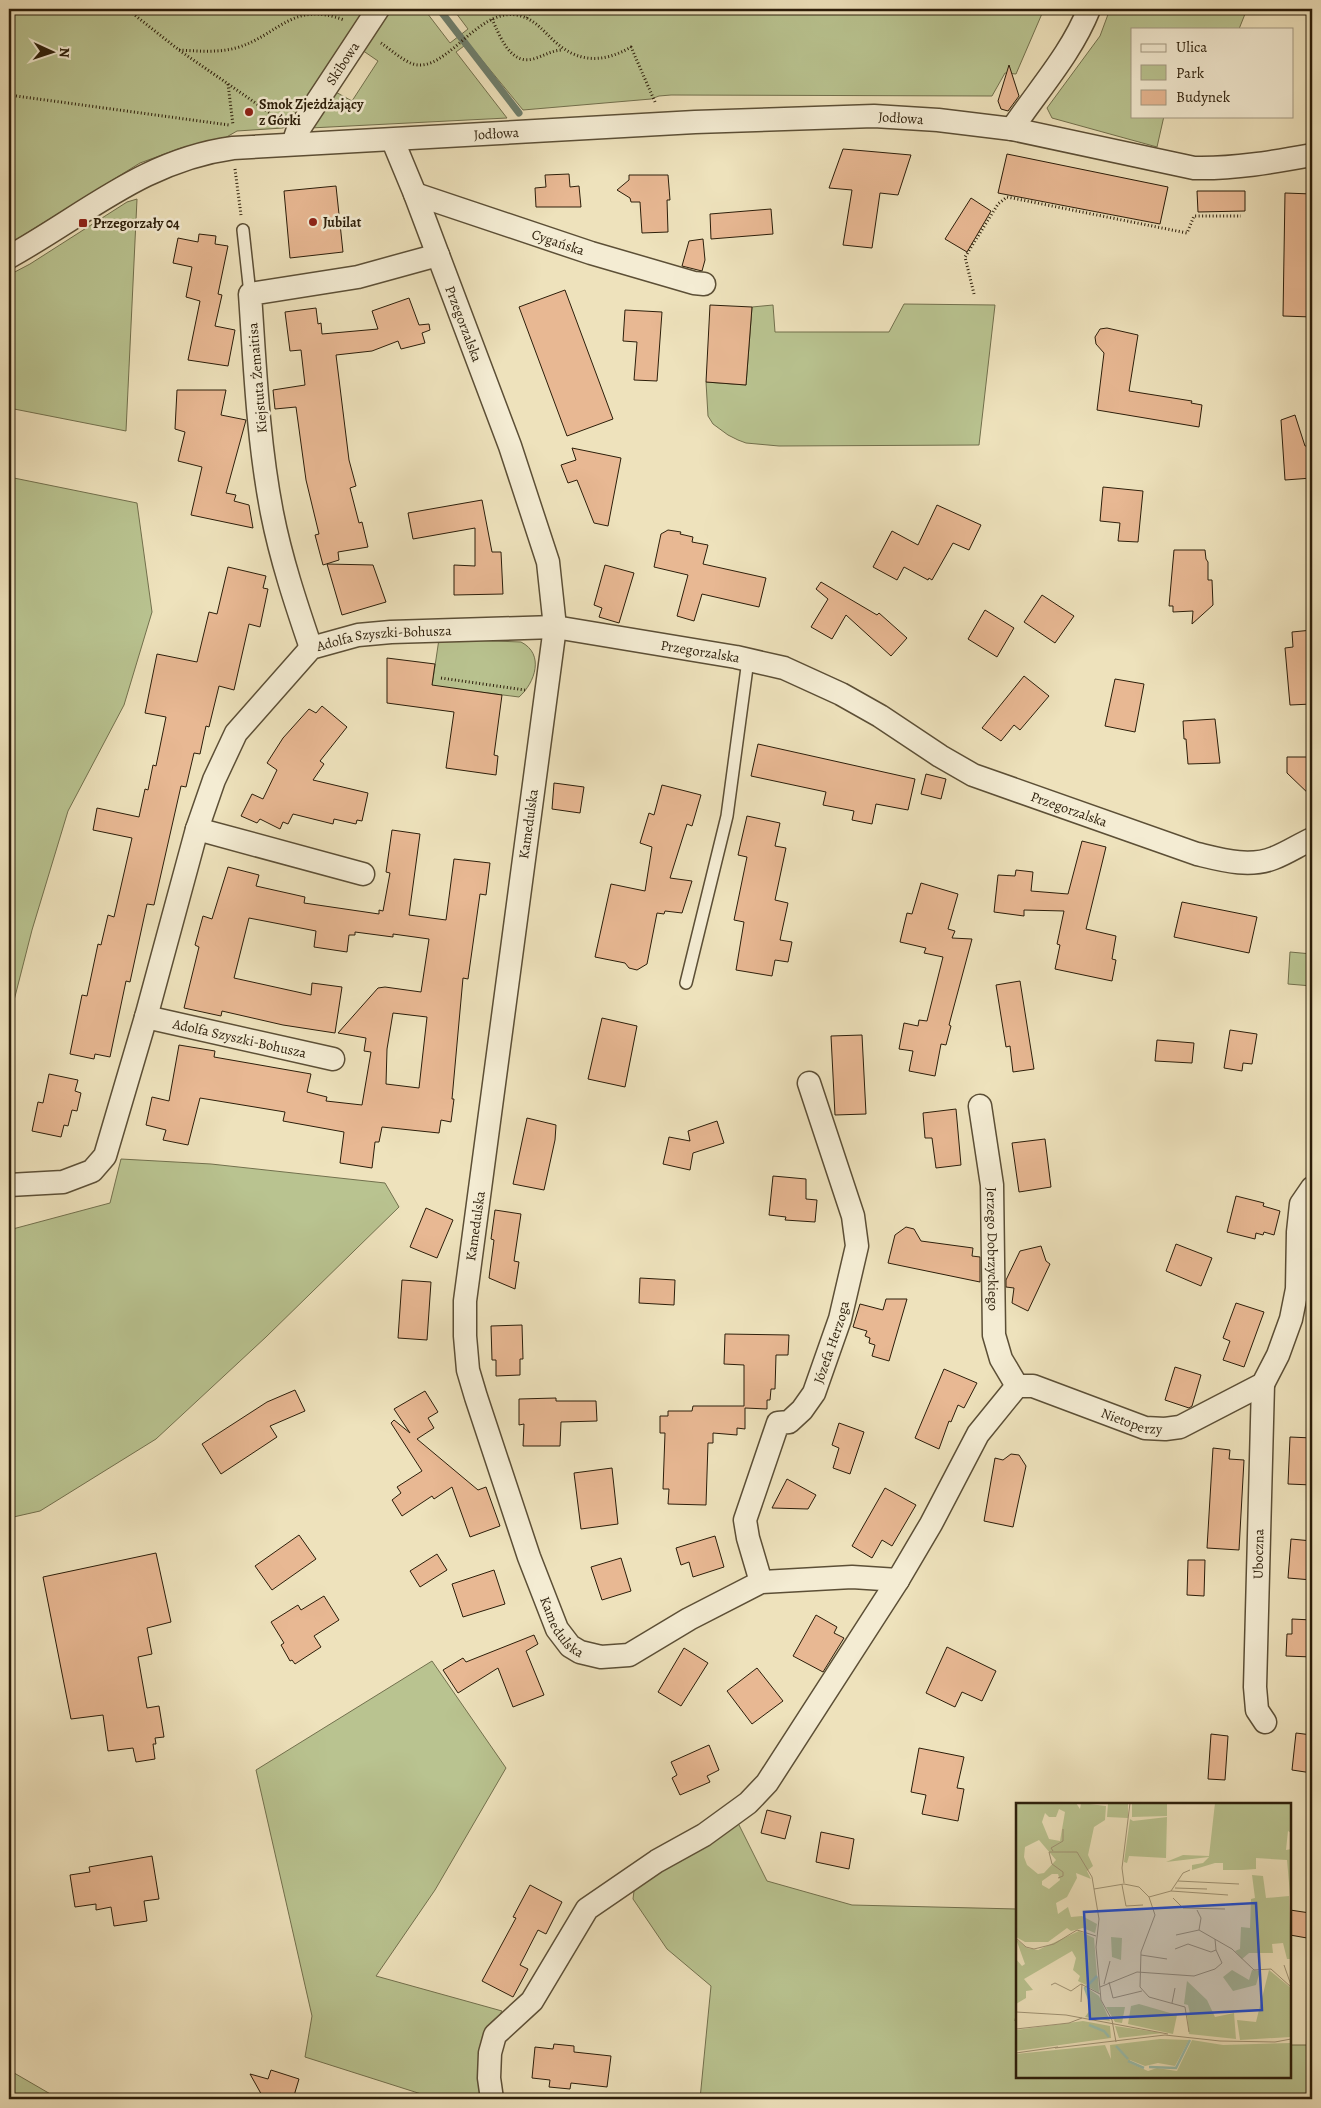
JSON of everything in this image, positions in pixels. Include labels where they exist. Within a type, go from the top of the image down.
[{"type":"street","name":"Skibowa","points":[[295,138],[378,9]]},
{"type":"street","points":[[1012,130],[1059,64],[1089,9]]},
{"type":"street","name":"Jodłowa","points":[[9,257],[151,171],[197,154],[295,138],[392,141],[664,124],[874,116],[938,120],[1012,130],[1194,168],[1222,169],[1241,167],[1312,155]]},
{"type":"street","name":"Przegorzalska","points":[[392,141],[438,255],[510,446],[548,562],[554,627],[748,660],[784,668],[841,694],[880,716],[940,756],[973,774],[1197,854],[1232,862],[1256,863],[1274,858],[1312,839]]},
{"type":"street","name":"Cygańska","points":[[414,194],[592,253],[704,284]]},
{"type":"street","points":[[250,294],[358,277],[438,255]]},
{"type":"street","name":"Kiejstuta Żemaitisa","points":[[250,294],[260,419],[272,513],[293,593],[311,648]]},
{"type":"street","name":"Adolfa Szyszki-Bohusza","points":[[9,1185],[63,1182],[92,1171],[105,1156],[146,1017],[197,829],[214,780],[236,732],[311,648],[358,635],[391,632],[554,627]]},
{"type":"street","name":"Kamedulska","points":[[554,627],[465,1301],[465,1336],[468,1370],[529,1557],[557,1629],[570,1646],[580,1652],[601,1657],[629,1655],[688,1619],[761,1582],[852,1577],[898,1580]]},
{"type":"street","points":[[197,829],[363,874]]},
{"type":"street","name":"Adolfa Szyszki-Bohusza","points":[[146,1017],[333,1059]]},
{"type":"street","name":"Józefa Herzoga","points":[[761,1582],[748,1538],[745,1520],[778,1423],[789,1422],[802,1410],[814,1393],[840,1319],[857,1246],[853,1216],[809,1083]]},
{"type":"street","name":"Jerzego Dobrzyckiego","points":[[980,1106],[992,1185],[994,1335],[1001,1359],[1017,1386]]},
{"type":"street","points":[[1263,1384],[1278,1355],[1291,1319],[1297,1289],[1298,1232],[1302,1204],[1312,1188]]},
{"type":"street","name":"Nietoperzy","points":[[1017,1386],[1033,1386],[1145,1428],[1165,1429],[1180,1427],[1263,1384]]},
{"type":"street","name":"Uboczna","points":[[1263,1384],[1255,1687],[1257,1710],[1265,1722]]},
{"type":"street","points":[[492,2099],[489,2078],[490,2053],[495,2035],[532,2000],[587,1909],[657,1861],[704,1835],[748,1802],[763,1787],[780,1765],[898,1580],[931,1524],[978,1434],[1017,1386]]},
{"type":"lane","points":[[243,230],[250,294]]},
{"type":"lane","points":[[686,983],[727,816],[748,660]]},
{"type":"path","points":[[127,9],[178,50],[228,84],[295,138]]},
{"type":"path","points":[[527,18],[532,9]]},
{"type":"path","points":[[178,50],[214,52],[236,48],[255,40],[287,17],[310,12],[334,15],[363,31],[413,64],[429,64],[492,20],[508,14],[527,18],[542,28],[564,50],[577,55],[596,60],[620,54],[631,47],[664,124]]},
{"type":"path","points":[[492,20],[507,49],[517,57],[532,59],[553,51],[564,50]]},
{"type":"path","points":[[228,84],[234,126],[233,148],[243,230]]},
{"type":"path","points":[[9,95],[234,126]]},
{"type":"path","points":[[974,294],[965,257],[998,204],[1007,197],[1187,233],[1194,216],[1241,216]]},
{"type":"path","points":[[441,678],[546,693]]},
{"type":"green space","points":[[12,9],[202,9],[250,12],[259,9],[370,9],[293,122],[283,128],[237,131],[223,139],[181,148],[140,163],[9,244],[9,22]]},
{"type":"green space","points":[[388,9],[424,9],[450,43],[468,29],[453,9],[1044,9],[1016,74],[1005,73],[992,96],[671,95],[651,99],[523,110],[468,43],[456,52],[507,118],[310,128],[332,90],[352,101],[378,61],[359,48]]},
{"type":"green space","points":[[1110,9],[1247,9],[1239,28],[1131,28],[1131,118],[1164,118],[1157,147],[1052,118],[1047,108],[1100,36]]},
{"type":"green space","points":[[137,199],[126,431],[9,408],[9,275],[30,264],[127,202]]},
{"type":"green space","points":[[904,304],[995,305],[979,445],[779,446],[746,443],[728,435],[713,424],[708,416],[706,382],[746,385],[752,307],[773,305],[775,332],[889,332]]},
{"type":"green space","points":[[9,477],[137,503],[152,612],[124,705],[68,811],[32,930],[9,1020]]},
{"type":"green space","points":[[439,639],[521,642],[533,654],[535,669],[533,677],[519,697],[432,686]]},
{"type":"green space","points":[[1290,952],[1312,954],[1312,986],[1288,984]]},
{"type":"green space","points":[[121,1159],[211,1164],[385,1183],[399,1207],[266,1337],[156,1439],[40,1511],[9,1518],[9,1230],[110,1203]]},
{"type":"green space","points":[[432,1661],[506,1768],[435,1890],[376,1976],[502,2011],[481,2046],[484,2099],[437,2099],[305,2057],[312,2016],[256,1770]]},
{"type":"green space","points":[[738,1823],[767,1881],[852,1905],[1016,1909],[1016,2078],[1291,2078],[1291,2045],[1312,2045],[1312,2099],[700,2099],[711,1986],[667,1949],[633,1899],[635,1883]]},
{"type":"green space","points":[[9,2070],[59,2099],[9,2099]]},
{"type":"building","points":[[1009,65],[1019,96],[1008,111],[1001,109],[998,101]]},
{"type":"building","points":[[843,149],[911,155],[898,195],[880,193],[872,248],[843,245],[852,190],[829,188]]},
{"type":"building","points":[[1007,154],[1168,187],[1160,224],[998,193]]},
{"type":"building","points":[[569,174],[570,187],[579,186],[581,207],[536,207],[535,188],[546,187],[545,175]]},
{"type":"building","points":[[629,175],[668,175],[670,200],[667,200],[668,232],[642,233],[640,202],[631,202],[630,198],[617,190],[629,180]]},
{"type":"building","name":"Jubilat","points":[[336,186],[343,252],[290,258],[284,191]]},
{"type":"building","points":[[1197,191],[1245,191],[1245,211],[1198,212]]},
{"type":"building","points":[[1285,193],[1312,194],[1312,317],[1283,316]]},
{"type":"building","points":[[971,198],[991,211],[967,252],[945,239]]},
{"type":"building","points":[[771,209],[773,234],[711,239],[710,214]]},
{"type":"building","points":[[199,234],[216,236],[215,244],[228,246],[218,294],[222,295],[215,326],[235,330],[228,366],[188,360],[200,301],[186,297],[192,267],[173,263],[178,238],[198,242]]},
{"type":"building","points":[[703,239],[705,260],[702,271],[682,266],[689,241]]},
{"type":"building","points":[[565,290],[613,419],[567,436],[519,307]]},
{"type":"building","points":[[409,298],[419,325],[429,324],[430,330],[422,333],[425,343],[401,349],[398,341],[372,351],[336,355],[349,460],[356,486],[350,488],[359,523],[362,522],[368,547],[338,552],[339,560],[323,565],[315,535],[319,534],[306,480],[296,407],[275,409],[273,390],[305,385],[301,350],[290,351],[285,312],[316,308],[318,324],[321,323],[322,334],[378,329],[372,311]]},
{"type":"building","points":[[710,305],[752,307],[746,385],[706,382]]},
{"type":"building","points":[[625,310],[662,312],[657,381],[634,380],[637,342],[623,341]]},
{"type":"building","points":[[1107,328],[1138,335],[1129,391],[1192,401],[1191,403],[1202,405],[1199,427],[1097,410],[1104,353],[1096,344],[1095,337],[1100,329]]},
{"type":"building","points":[[177,390],[226,390],[221,415],[246,420],[226,493],[236,495],[234,501],[249,505],[253,528],[191,515],[202,467],[178,461],[185,432],[175,429]]},
{"type":"building","points":[[1295,415],[1305,446],[1312,446],[1312,478],[1285,480],[1281,420]]},
{"type":"building","points":[[572,448],[621,458],[608,526],[594,523],[577,480],[568,483],[561,465],[576,460]]},
{"type":"building","points":[[1103,487],[1143,491],[1138,542],[1118,541],[1120,523],[1100,521]]},
{"type":"building","points":[[482,500],[492,552],[501,552],[503,594],[454,595],[454,565],[475,566],[475,528],[413,539],[408,513]]},
{"type":"building","points":[[937,505],[981,525],[969,550],[953,543],[932,580],[929,578],[928,580],[904,567],[897,580],[873,567],[892,531],[918,545]]},
{"type":"building","points":[[668,530],[681,532],[680,534],[693,537],[692,542],[708,545],[703,564],[766,578],[759,607],[702,594],[694,621],[677,616],[688,575],[654,567],[661,534]]},
{"type":"building","points":[[1174,550],[1205,550],[1208,562],[1208,580],[1212,580],[1213,605],[1192,624],[1193,611],[1173,612],[1173,606],[1169,606]]},
{"type":"building","points":[[327,564],[373,565],[386,602],[342,615]]},
{"type":"building","points":[[605,565],[634,573],[619,623],[599,617],[602,608],[594,605]]},
{"type":"building","points":[[228,567],[266,576],[263,588],[268,589],[260,627],[249,624],[234,690],[219,686],[209,727],[206,726],[200,754],[194,753],[186,787],[181,786],[154,905],[147,904],[130,982],[126,981],[110,1057],[95,1054],[94,1059],[70,1054],[82,995],[87,996],[98,944],[101,945],[108,915],[114,917],[132,838],[93,830],[97,808],[139,817],[145,789],[148,790],[153,765],[156,766],[166,717],[145,713],[157,654],[197,662],[209,612],[217,614]]},
{"type":"building","points":[[821,582],[877,615],[879,613],[907,638],[891,656],[846,615],[832,639],[811,627],[828,599],[816,589]]},
{"type":"building","points":[[1042,595],[1074,616],[1055,643],[1024,622]]},
{"type":"building","points":[[985,610],[1014,628],[997,657],[968,639]]},
{"type":"building","points":[[1312,630],[1312,704],[1290,705],[1285,648],[1293,647],[1292,632]]},
{"type":"building","points":[[387,658],[435,664],[432,685],[502,695],[494,755],[498,756],[496,775],[446,768],[454,712],[387,703]]},
{"type":"building","points":[[1024,676],[1049,696],[1020,730],[1014,725],[1001,741],[982,728]]},
{"type":"building","points":[[1115,679],[1144,684],[1135,732],[1105,726]]},
{"type":"building","points":[[322,706],[347,727],[320,761],[324,764],[313,780],[368,793],[362,821],[357,820],[356,824],[334,819],[333,824],[293,814],[288,824],[283,822],[280,829],[260,819],[257,823],[241,816],[252,794],[263,799],[277,770],[267,763],[283,738],[309,709],[316,713]]},
{"type":"building","points":[[1215,719],[1220,763],[1188,764],[1183,721]]},
{"type":"building","points":[[758,744],[915,779],[908,810],[876,804],[872,824],[852,820],[854,811],[823,805],[826,792],[751,776]]},
{"type":"building","points":[[1287,757],[1312,757],[1312,797],[1287,773]]},
{"type":"building","points":[[926,774],[946,779],[941,799],[921,794]]},
{"type":"building","points":[[554,783],[584,787],[580,813],[552,809]]},
{"type":"building","points":[[662,785],[701,795],[692,826],[687,824],[670,878],[692,881],[682,913],[665,911],[664,914],[657,913],[647,964],[637,970],[629,968],[625,963],[595,957],[611,884],[645,891],[652,847],[640,843],[649,813],[654,815]]},
{"type":"building","points":[[747,816],[780,823],[775,846],[786,848],[775,900],[788,903],[780,940],[792,942],[788,962],[775,960],[772,976],[736,970],[744,922],[734,920],[747,857],[738,855]]},
{"type":"building","points":[[392,830],[420,834],[409,915],[446,920],[454,859],[490,863],[486,895],[480,894],[468,979],[463,978],[451,1122],[441,1120],[439,1133],[382,1127],[379,1142],[375,1142],[372,1168],[340,1163],[344,1132],[283,1121],[285,1112],[200,1098],[188,1145],[163,1140],[166,1130],[146,1125],[152,1097],[169,1101],[179,1045],[215,1051],[214,1057],[311,1074],[307,1092],[327,1097],[326,1101],[362,1105],[371,1052],[364,1051],[366,1038],[338,1033],[378,988],[385,987],[421,992],[429,939],[393,934],[393,937],[355,932],[355,935],[349,935],[347,952],[314,947],[316,931],[249,918],[234,978],[311,995],[312,983],[342,987],[335,1033],[283,1025],[222,1011],[221,1016],[184,1008],[199,947],[195,945],[203,916],[212,919],[228,867],[259,875],[256,886],[305,897],[304,903],[379,914],[379,910],[383,911],[390,873],[386,872]],"holes":[[[393,1013],[427,1017],[419,1088],[386,1084],[387,1049]]]},
{"type":"building","points":[[1082,841],[1106,847],[1086,929],[1116,936],[1112,959],[1116,960],[1112,981],[1055,969],[1060,945],[1057,944],[1064,911],[1024,910],[1024,916],[994,912],[998,875],[1015,876],[1016,870],[1033,872],[1031,891],[1068,894]]},
{"type":"building","points":[[921,883],[958,894],[948,929],[955,931],[952,938],[972,939],[949,1025],[951,1026],[946,1045],[941,1044],[935,1076],[909,1071],[913,1051],[899,1049],[904,1023],[918,1026],[919,1020],[927,1021],[943,957],[924,953],[926,948],[900,942],[907,913],[912,914]]},
{"type":"building","points":[[1182,902],[1257,917],[1249,953],[1174,937]]},
{"type":"building","points":[[1020,981],[1034,1069],[1013,1072],[1010,1046],[1006,1047],[996,985]]},
{"type":"building","points":[[602,1018],[637,1026],[625,1087],[588,1079]]},
{"type":"building","points":[[1230,1030],[1257,1034],[1252,1064],[1243,1063],[1242,1071],[1224,1068]]},
{"type":"building","points":[[862,1035],[866,1114],[835,1115],[831,1036]]},
{"type":"building","points":[[1157,1040],[1194,1043],[1192,1063],[1155,1061]]},
{"type":"building","points":[[49,1074],[78,1080],[75,1091],[81,1093],[77,1111],[72,1110],[68,1126],[64,1125],[61,1137],[32,1131],[38,1102],[43,1103]]},
{"type":"building","points":[[956,1109],[961,1165],[936,1168],[932,1138],[925,1138],[923,1113]]},
{"type":"building","points":[[527,1118],[556,1125],[555,1140],[544,1190],[513,1184]]},
{"type":"building","points":[[717,1121],[724,1143],[693,1153],[690,1170],[663,1164],[669,1137],[690,1141],[688,1131]]},
{"type":"building","points":[[1045,1139],[1051,1187],[1019,1192],[1012,1143]]},
{"type":"building","points":[[773,1176],[806,1179],[806,1199],[817,1200],[815,1222],[785,1220],[786,1217],[769,1215]]},
{"type":"building","points":[[1236,1196],[1264,1203],[1263,1206],[1280,1211],[1274,1235],[1264,1232],[1263,1235],[1256,1233],[1255,1239],[1227,1232]]},
{"type":"building","points":[[426,1208],[453,1220],[437,1258],[410,1247]]},
{"type":"building","points":[[495,1210],[521,1214],[514,1261],[519,1262],[515,1289],[489,1278],[494,1240],[491,1239]]},
{"type":"building","points":[[906,1227],[914,1229],[921,1241],[973,1248],[972,1256],[980,1257],[980,1282],[888,1263],[895,1235]]},
{"type":"building","points":[[1176,1244],[1212,1258],[1201,1286],[1166,1271]]},
{"type":"building","points":[[1041,1246],[1046,1261],[1050,1264],[1028,1311],[1012,1303],[1014,1288],[1006,1287],[1006,1280],[1020,1251]]},
{"type":"building","points":[[640,1278],[675,1280],[674,1305],[639,1303]]},
{"type":"building","points":[[402,1280],[431,1282],[427,1340],[398,1338]]},
{"type":"building","points":[[886,1299],[907,1299],[889,1361],[872,1356],[875,1345],[869,1343],[870,1338],[865,1336],[867,1331],[853,1327],[860,1304],[883,1310]]},
{"type":"building","points":[[1236,1303],[1264,1312],[1244,1367],[1223,1360],[1230,1341],[1223,1338]]},
{"type":"building","points":[[522,1325],[523,1359],[520,1359],[520,1375],[496,1376],[496,1360],[492,1360],[491,1326]]},
{"type":"building","points":[[725,1334],[789,1335],[788,1355],[776,1355],[775,1389],[771,1389],[770,1400],[767,1400],[767,1409],[745,1408],[745,1429],[737,1428],[737,1435],[713,1433],[713,1443],[708,1443],[706,1505],[668,1504],[669,1489],[663,1489],[665,1433],[660,1433],[660,1416],[668,1416],[668,1411],[692,1411],[693,1406],[744,1406],[744,1365],[724,1364]]},
{"type":"building","points":[[1175,1367],[1201,1375],[1192,1406],[1189,1408],[1165,1400]]},
{"type":"building","points":[[944,1369],[977,1383],[964,1408],[958,1405],[951,1422],[949,1421],[939,1449],[915,1438]]},
{"type":"building","points":[[295,1390],[305,1411],[270,1426],[277,1437],[221,1474],[202,1444],[267,1402]]},
{"type":"building","points":[[425,1391],[438,1412],[428,1418],[434,1428],[417,1439],[478,1490],[486,1487],[500,1526],[470,1537],[452,1487],[434,1499],[432,1496],[402,1516],[392,1500],[401,1493],[397,1487],[422,1471],[391,1423],[394,1420],[410,1433],[394,1409]]},
{"type":"building","points":[[556,1398],[556,1401],[596,1401],[597,1421],[561,1422],[560,1446],[523,1446],[524,1424],[519,1425],[519,1399]]},
{"type":"building","points":[[839,1423],[864,1432],[850,1474],[833,1468],[839,1448],[832,1445]]},
{"type":"building","points":[[1290,1437],[1312,1438],[1312,1485],[1288,1484]]},
{"type":"building","points":[[1213,1448],[1230,1450],[1229,1459],[1244,1460],[1239,1550],[1207,1548]]},
{"type":"building","points":[[1011,1454],[1019,1455],[1026,1466],[1013,1527],[984,1521],[995,1458],[1003,1460]]},
{"type":"building","points":[[612,1468],[618,1524],[581,1529],[574,1473]]},
{"type":"building","points":[[787,1479],[816,1495],[808,1509],[772,1508]]},
{"type":"building","points":[[885,1488],[916,1505],[892,1546],[882,1540],[872,1558],[852,1546]]},
{"type":"building","points":[[299,1535],[316,1559],[272,1590],[255,1566]]},
{"type":"building","points":[[715,1536],[724,1567],[693,1577],[689,1562],[681,1565],[676,1548]]},
{"type":"building","points":[[1291,1539],[1312,1541],[1312,1580],[1288,1578]]},
{"type":"building","points":[[156,1553],[171,1622],[147,1628],[152,1654],[138,1657],[147,1708],[159,1706],[164,1737],[155,1738],[156,1744],[153,1744],[155,1759],[136,1762],[133,1748],[108,1751],[103,1715],[71,1719],[43,1577]]},
{"type":"building","points":[[437,1554],[447,1570],[420,1587],[410,1571]]},
{"type":"building","points":[[621,1558],[631,1591],[602,1600],[591,1567]]},
{"type":"building","points":[[1188,1560],[1205,1560],[1204,1596],[1187,1595]]},
{"type":"building","points":[[494,1570],[505,1604],[463,1617],[452,1584]]},
{"type":"building","points":[[324,1596],[339,1620],[314,1636],[321,1647],[295,1664],[292,1660],[290,1661],[281,1645],[284,1643],[271,1622],[298,1605],[301,1610]]},
{"type":"building","points":[[816,1615],[837,1627],[834,1633],[844,1638],[823,1672],[793,1656]]},
{"type":"building","points":[[1292,1619],[1312,1620],[1312,1657],[1286,1656],[1287,1634],[1292,1634]]},
{"type":"building","points":[[534,1635],[538,1644],[526,1651],[544,1695],[513,1707],[498,1668],[458,1693],[443,1670],[463,1658],[466,1662]]},
{"type":"building","points":[[947,1647],[996,1671],[982,1701],[962,1692],[955,1707],[926,1693]]},
{"type":"building","points":[[684,1648],[708,1663],[681,1706],[658,1692]]},
{"type":"building","points":[[757,1668],[783,1701],[752,1724],[727,1691]]},
{"type":"building","points":[[1296,1733],[1312,1735],[1312,1773],[1292,1770]]},
{"type":"building","points":[[1211,1734],[1228,1736],[1225,1780],[1208,1779]]},
{"type":"building","points":[[709,1745],[719,1770],[707,1776],[710,1782],[680,1795],[672,1778],[677,1775],[671,1762]]},
{"type":"building","points":[[919,1748],[964,1757],[957,1788],[964,1789],[958,1821],[922,1814],[926,1795],[911,1792]]},
{"type":"building","points":[[767,1810],[791,1816],[785,1839],[761,1833]]},
{"type":"building","points":[[821,1832],[854,1839],[849,1869],[816,1862]]},
{"type":"building","points":[[152,1856],[159,1899],[144,1901],[147,1921],[114,1926],[111,1907],[96,1910],[96,1904],[75,1907],[70,1875],[90,1872],[89,1867]]},
{"type":"building","points":[[530,1885],[562,1902],[546,1934],[538,1930],[520,1965],[528,1969],[513,1997],[482,1981],[516,1918],[513,1917]]},
{"type":"building","points":[[1291,1910],[1310,1913],[1307,1938],[1291,1935]]},
{"type":"building","points":[[554,2044],[574,2046],[574,2052],[611,2056],[607,2087],[571,2083],[570,2089],[549,2087],[550,2080],[532,2078],[535,2047],[553,2049]]},
{"type":"building","points":[[271,2070],[299,2079],[293,2099],[264,2099],[250,2074],[268,2079]]},
{"type":"waterway","points":[[439,9],[519,113]]},
{"type":"place","name":"Smok Zjeżdżający z Górki","points":[[249,112]]},
{"type":"place","name":"Jubilat","points":[[313,222]]},
{"type":"place","name":"Przegorzały 04","points":[[83,223]]}]
